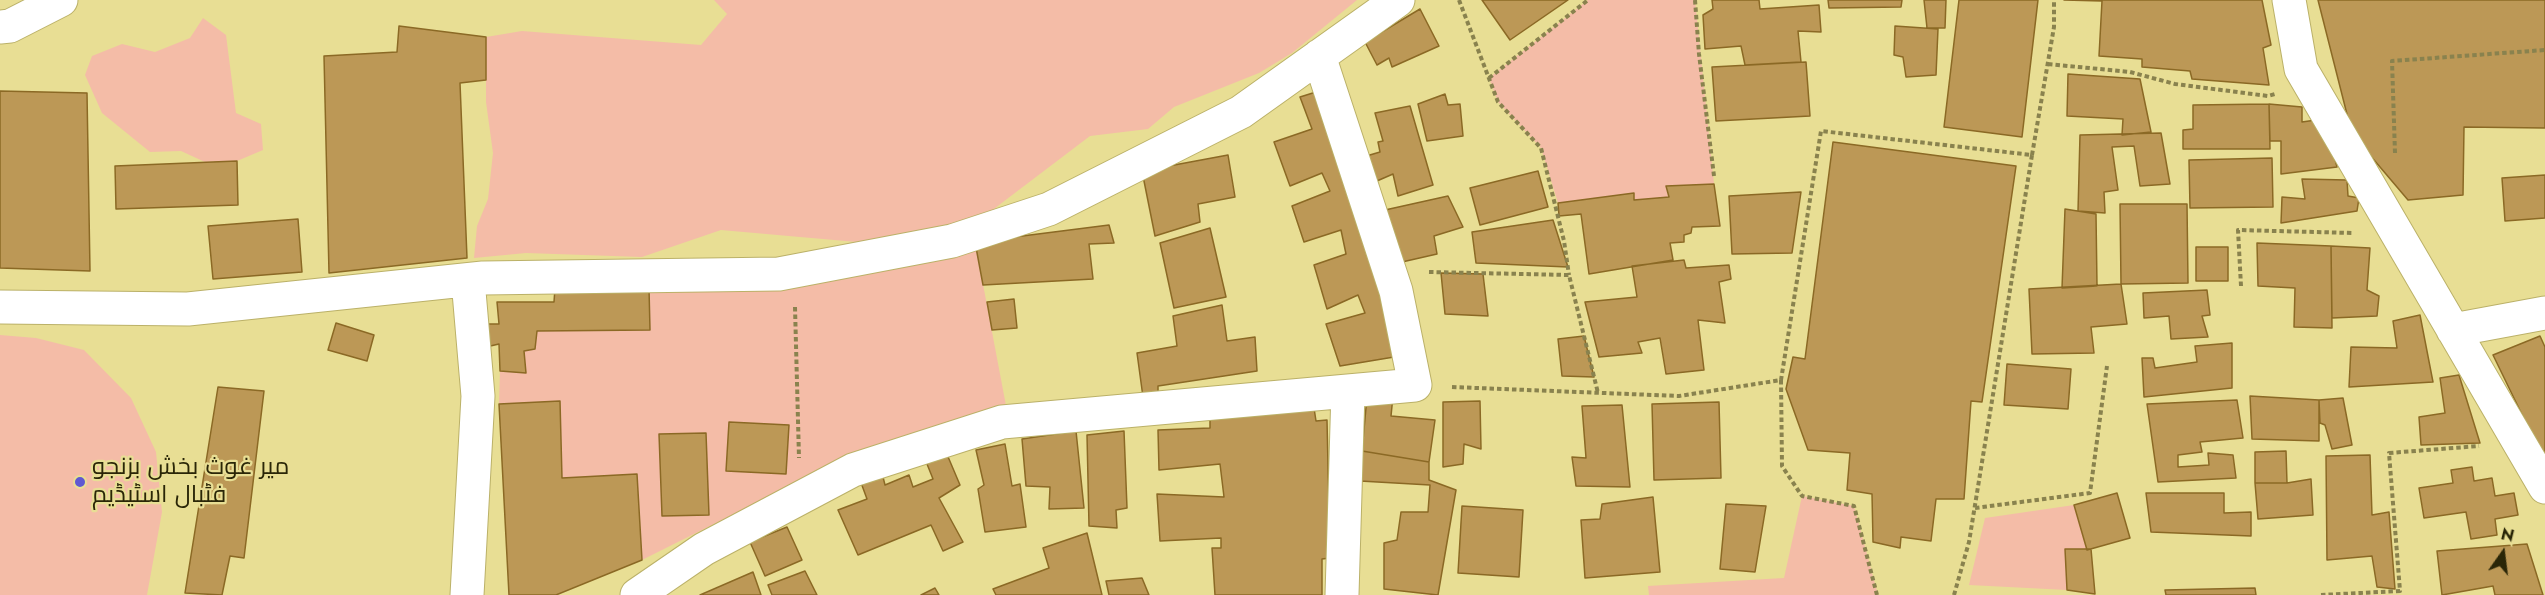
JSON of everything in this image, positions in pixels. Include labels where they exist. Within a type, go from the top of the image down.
[{"type":"street","points":[[0,27],[10,26],[61,0]]},
{"type":"street","points":[[0,307],[188,309],[468,280],[779,274],[952,241],[1049,209],[1241,112],[1398,0]]},
{"type":"street","points":[[2289,0],[2301,69],[2545,487]]},
{"type":"street","points":[[637,595],[704,549],[853,470],[1002,422],[1415,385],[1390,271],[1319,56]]},
{"type":"street","points":[[467,595],[478,396],[468,280]]},
{"type":"street","points":[[2453,330],[2545,313]]},
{"type":"street","points":[[1342,595],[1348,391]]},
{"type":"path","points":[[1459,0],[1498,102],[1541,147],[1598,393]]},
{"type":"path","points":[[1489,78],[1588,0]]},
{"type":"path","points":[[1695,0],[1699,54],[1714,176]]},
{"type":"path","points":[[1954,595],[1969,542],[1975,508],[2054,27],[2055,0]]},
{"type":"path","points":[[2395,165],[2392,61],[2545,50]]},
{"type":"path","points":[[2048,64],[2130,72],[2175,84],[2268,96],[2310,85]]},
{"type":"path","points":[[1877,595],[1854,506],[1802,496],[1782,466],[1781,380],[1821,131],[2032,156]]},
{"type":"path","points":[[2241,286],[2238,230],[2397,234]]},
{"type":"path","points":[[794,271],[801,498]]},
{"type":"path","points":[[1390,271],[1569,275]]},
{"type":"path","points":[[1975,508],[2090,493],[2107,366]]},
{"type":"path","points":[[1415,385],[1678,396],[1781,380]]},
{"type":"path","points":[[2321,595],[2400,591],[2389,453],[2518,442]]},
{"type":"shaded area","points":[[714,0],[1357,0],[1292,53],[1259,73],[1174,107],[1148,129],[1090,136],[974,224],[868,243],[721,230],[642,257],[526,253],[474,258],[477,226],[488,199],[493,153],[486,102],[486,37],[522,31],[701,45],[727,14]]},
{"type":"shaded area","points":[[1588,0],[1695,0],[1714,184],[1667,186],[1668,197],[1634,200],[1633,193],[1558,203],[1541,148],[1498,102],[1489,78]]},
{"type":"shaded area","points":[[203,18],[226,35],[236,113],[261,124],[263,150],[237,161],[205,162],[181,151],[150,152],[102,113],[85,75],[92,56],[122,44],[155,52],[190,38]]},
{"type":"shaded area","points":[[975,242],[1007,411],[840,458],[800,484],[788,487],[642,560],[637,474],[562,478],[559,401],[499,404],[500,371],[526,373],[524,351],[537,331],[649,330],[649,288]]},
{"type":"shaded area","name":"میر غوث بخش بزنجو فٹبال اسٹیڈیم","points":[[0,335],[36,338],[84,350],[131,398],[156,452],[162,512],[147,595],[0,595]]},
{"type":"shaded area","points":[[1802,496],[1854,506],[1878,595],[1649,595],[1648,586],[1784,578]]},
{"type":"shaded area","points":[[2074,505],[2087,550],[2065,549],[2067,590],[1969,585],[1985,518]]},
{"type":"building","points":[[1482,0],[1568,0],[1510,40]]},
{"type":"building","points":[[1712,0],[1759,0],[1760,9],[1819,5],[1821,32],[1798,31],[1801,62],[1745,65],[1741,46],[1705,49],[1703,15],[1713,9]]},
{"type":"building","points":[[1828,0],[1902,0],[1901,7],[1829,8]]},
{"type":"building","points":[[1924,0],[1946,0],[1945,28],[1927,28]]},
{"type":"building","points":[[1959,0],[2038,0],[2022,137],[1944,127]]},
{"type":"building","points":[[2064,0],[2262,0],[2271,45],[2263,48],[2269,85],[2192,79],[2190,71],[2142,67],[2142,59],[2099,56],[2102,1]]},
{"type":"building","points":[[2318,0],[2545,0],[2545,128],[2464,127],[2463,195],[2408,200],[2352,134]]},
{"type":"building","points":[[1420,9],[1439,46],[1392,67],[1389,58],[1377,65],[1365,42]]},
{"type":"building","points":[[399,26],[486,37],[486,80],[460,83],[467,258],[329,273],[324,56],[397,52]]},
{"type":"building","points":[[1895,26],[1938,29],[1936,75],[1906,77],[1903,57],[1894,55]]},
{"type":"building","points":[[1806,62],[1810,116],[1716,121],[1712,67]]},
{"type":"building","points":[[2068,74],[2140,79],[2151,132],[2122,135],[2123,119],[2067,116]]},
{"type":"building","points":[[0,91],[87,93],[90,271],[0,268]]},
{"type":"building","points":[[1316,92],[1400,356],[1340,366],[1326,324],[1365,313],[1358,295],[1327,309],[1314,265],[1346,254],[1341,230],[1304,242],[1292,206],[1330,191],[1322,173],[1290,186],[1274,142],[1312,129],[1300,97]]},
{"type":"building","points":[[1445,94],[1448,105],[1460,104],[1463,136],[1427,141],[1418,104]]},
{"type":"building","points":[[2269,104],[2270,149],[2183,149],[2183,130],[2193,129],[2193,105]]},
{"type":"building","points":[[2269,104],[2302,107],[2302,122],[2316,120],[2328,133],[2337,167],[2281,174],[2281,141],[2270,141]]},
{"type":"building","points":[[1410,106],[1433,185],[1398,196],[1393,174],[1370,184],[1363,157],[1380,152],[1378,142],[1383,141],[1375,113]]},
{"type":"building","points":[[2161,133],[2170,184],[2140,186],[2134,146],[2112,147],[2118,190],[2104,192],[2105,213],[2078,211],[2080,135]]},
{"type":"building","points":[[1833,142],[2016,166],[1982,402],[1971,401],[1964,499],[1936,499],[1931,541],[1901,537],[1900,548],[1873,542],[1872,494],[1847,490],[1850,453],[1808,450],[1786,389],[1793,357],[1805,359]]},
{"type":"building","points":[[1228,155],[1235,197],[1198,204],[1200,222],[1155,236],[1142,171]]},
{"type":"building","points":[[2272,158],[2273,207],[2190,208],[2189,160]]},
{"type":"building","points":[[237,161],[238,205],[116,209],[115,166]]},
{"type":"building","points":[[1538,171],[1548,207],[1480,225],[1470,188]]},
{"type":"building","points":[[2545,175],[2545,218],[2505,221],[2502,178]]},
{"type":"building","points":[[2302,179],[2347,180],[2348,196],[2359,198],[2357,211],[2281,223],[2282,197],[2305,199]]},
{"type":"building","points":[[1714,184],[1720,226],[1692,227],[1691,233],[1684,235],[1684,242],[1670,243],[1673,260],[1589,274],[1581,214],[1559,216],[1558,203],[1634,193],[1634,200],[1669,197],[1666,186]]},
{"type":"building","points":[[1801,192],[1792,253],[1732,254],[1729,196]]},
{"type":"building","points":[[1448,196],[1463,227],[1434,236],[1437,254],[1402,262],[1385,210]]},
{"type":"building","points":[[2120,204],[2187,204],[2188,283],[2121,284]]},
{"type":"building","points":[[2065,209],[2096,214],[2097,286],[2062,288]]},
{"type":"building","points":[[298,219],[302,272],[213,279],[208,226]]},
{"type":"building","points":[[1553,220],[1568,267],[1476,263],[1472,232]]},
{"type":"building","points":[[1109,225],[1114,243],[1089,244],[1093,279],[983,285],[975,242]]},
{"type":"building","points":[[1210,228],[1226,297],[1174,308],[1160,243]]},
{"type":"building","points":[[2257,243],[2331,246],[2332,328],[2294,327],[2295,288],[2258,286]]},
{"type":"building","points":[[2331,246],[2370,248],[2367,290],[2379,296],[2377,316],[2332,318]]},
{"type":"building","points":[[2196,247],[2228,247],[2228,281],[2196,281]]},
{"type":"building","points":[[1684,260],[1686,268],[1729,265],[1731,279],[1719,282],[1725,323],[1698,320],[1704,370],[1666,374],[1660,338],[1638,342],[1642,353],[1599,357],[1585,302],[1637,297],[1632,266]]},
{"type":"building","points":[[1441,273],[1483,274],[1488,316],[1445,314]]},
{"type":"building","points":[[2121,284],[2127,324],[2091,327],[2094,353],[2032,354],[2029,289]]},
{"type":"building","points":[[555,288],[649,288],[650,330],[537,331],[535,349],[524,351],[526,373],[500,371],[499,344],[486,347],[487,324],[499,324],[497,302],[554,302]]},
{"type":"building","points":[[2207,290],[2210,315],[2202,316],[2208,337],[2171,339],[2169,316],[2144,318],[2143,293]]},
{"type":"building","points":[[1014,299],[1017,328],[992,330],[987,302]]},
{"type":"building","points":[[1222,305],[1227,341],[1255,337],[1257,371],[1158,386],[1158,395],[1143,397],[1137,353],[1177,346],[1173,316]]},
{"type":"building","points":[[2420,315],[2433,382],[2349,387],[2351,347],[2397,348],[2393,321]]},
{"type":"building","points":[[336,323],[374,335],[367,361],[328,350]]},
{"type":"building","points":[[1584,336],[1594,377],[1562,376],[1558,339]]},
{"type":"building","points":[[2540,336],[2545,347],[2545,462],[2493,355]]},
{"type":"building","points":[[2232,343],[2232,388],[2144,397],[2142,358],[2153,358],[2155,368],[2197,362],[2195,346]]},
{"type":"building","points":[[2007,364],[2071,369],[2068,409],[2004,405]]},
{"type":"building","points":[[2459,375],[2480,443],[2421,445],[2419,417],[2445,413],[2440,378]]},
{"type":"building","points":[[218,387],[264,391],[244,558],[230,556],[222,595],[185,593]]},
{"type":"building","points":[[1393,396],[1391,416],[1435,420],[1429,462],[1362,451],[1367,397]]},
{"type":"building","points":[[2250,396],[2319,400],[2319,441],[2252,439]]},
{"type":"building","points":[[2343,398],[2352,445],[2332,449],[2325,425],[2320,423],[2319,400]]},
{"type":"building","points":[[2237,400],[2243,438],[2200,442],[2202,452],[2178,455],[2178,467],[2209,465],[2208,453],[2233,455],[2236,478],[2158,482],[2147,404]]},
{"type":"building","points":[[560,401],[562,478],[637,474],[642,560],[556,595],[509,595],[499,404]]},
{"type":"building","points":[[1480,401],[1481,449],[1464,444],[1463,464],[1443,467],[1443,402]]},
{"type":"building","points":[[1719,402],[1721,478],[1654,480],[1652,404]]},
{"type":"building","points":[[1622,405],[1630,487],[1576,486],[1572,457],[1586,458],[1582,406]]},
{"type":"building","points":[[1314,408],[1316,421],[1327,420],[1330,558],[1322,559],[1322,595],[1215,595],[1212,548],[1221,548],[1221,538],[1160,541],[1157,494],[1224,497],[1220,464],[1159,470],[1158,430],[1210,428],[1210,418]]},
{"type":"building","points":[[729,422],[789,425],[786,474],[726,471]]},
{"type":"building","points":[[1076,431],[1084,508],[1049,509],[1050,487],[1026,486],[1022,439]]},
{"type":"building","points":[[1124,431],[1127,508],[1116,510],[1117,528],[1089,526],[1087,435]]},
{"type":"building","points":[[706,433],[709,515],[662,516],[659,434]]},
{"type":"building","points":[[1005,444],[1012,486],[1020,484],[1026,527],[985,532],[978,489],[984,485],[976,450]]},
{"type":"building","points":[[1362,451],[1429,462],[1429,480],[1456,490],[1438,595],[1384,589],[1384,543],[1397,540],[1401,512],[1428,512],[1430,485],[1360,481]]},
{"type":"building","points":[[2286,451],[2287,483],[2255,483],[2255,452]]},
{"type":"building","points":[[946,452],[960,485],[939,498],[963,542],[943,551],[931,525],[858,555],[838,510],[867,499],[860,480],[882,473],[885,485],[909,475],[913,487],[933,479],[925,459]]},
{"type":"building","points":[[2370,455],[2372,515],[2389,512],[2395,589],[2377,587],[2372,556],[2327,560],[2326,456]]},
{"type":"building","points":[[2472,467],[2474,481],[2492,478],[2495,496],[2514,493],[2518,515],[2495,519],[2497,535],[2471,539],[2466,512],[2424,518],[2419,488],[2453,483],[2451,470]]},
{"type":"building","points":[[2311,479],[2313,515],[2258,519],[2255,483],[2287,483]]},
{"type":"building","points":[[2117,493],[2130,538],[2087,550],[2074,505]]},
{"type":"building","points":[[2146,493],[2224,493],[2224,513],[2251,512],[2251,536],[2151,532]]},
{"type":"building","points":[[1653,497],[1660,572],[1585,578],[1581,520],[1600,519],[1602,504]]},
{"type":"building","points":[[1726,504],[1766,506],[1755,572],[1720,569]]},
{"type":"building","points":[[1462,506],[1523,510],[1519,577],[1458,573]]},
{"type":"building","points":[[787,527],[802,560],[765,576],[750,542]]},
{"type":"building","points":[[1087,533],[1102,595],[996,595],[993,589],[1049,568],[1043,548]]},
{"type":"building","points":[[2527,544],[2543,595],[2495,595],[2493,586],[2442,595],[2437,551]]},
{"type":"building","points":[[2065,549],[2091,549],[2095,594],[2067,590]]},
{"type":"building","points":[[805,571],[817,595],[772,595],[768,585]]},
{"type":"building","points":[[753,572],[761,595],[700,595]]},
{"type":"building","points":[[1142,578],[1149,595],[1109,595],[1106,581]]},
{"type":"building","points":[[935,588],[939,595],[921,595]]},
{"type":"building","points":[[2255,588],[2256,595],[2166,595],[2165,590]]},
{"type":"place","name":"میر غوث بخش بزنجو فٹبال اسٹیڈیم","points":[[80,482]]}]
